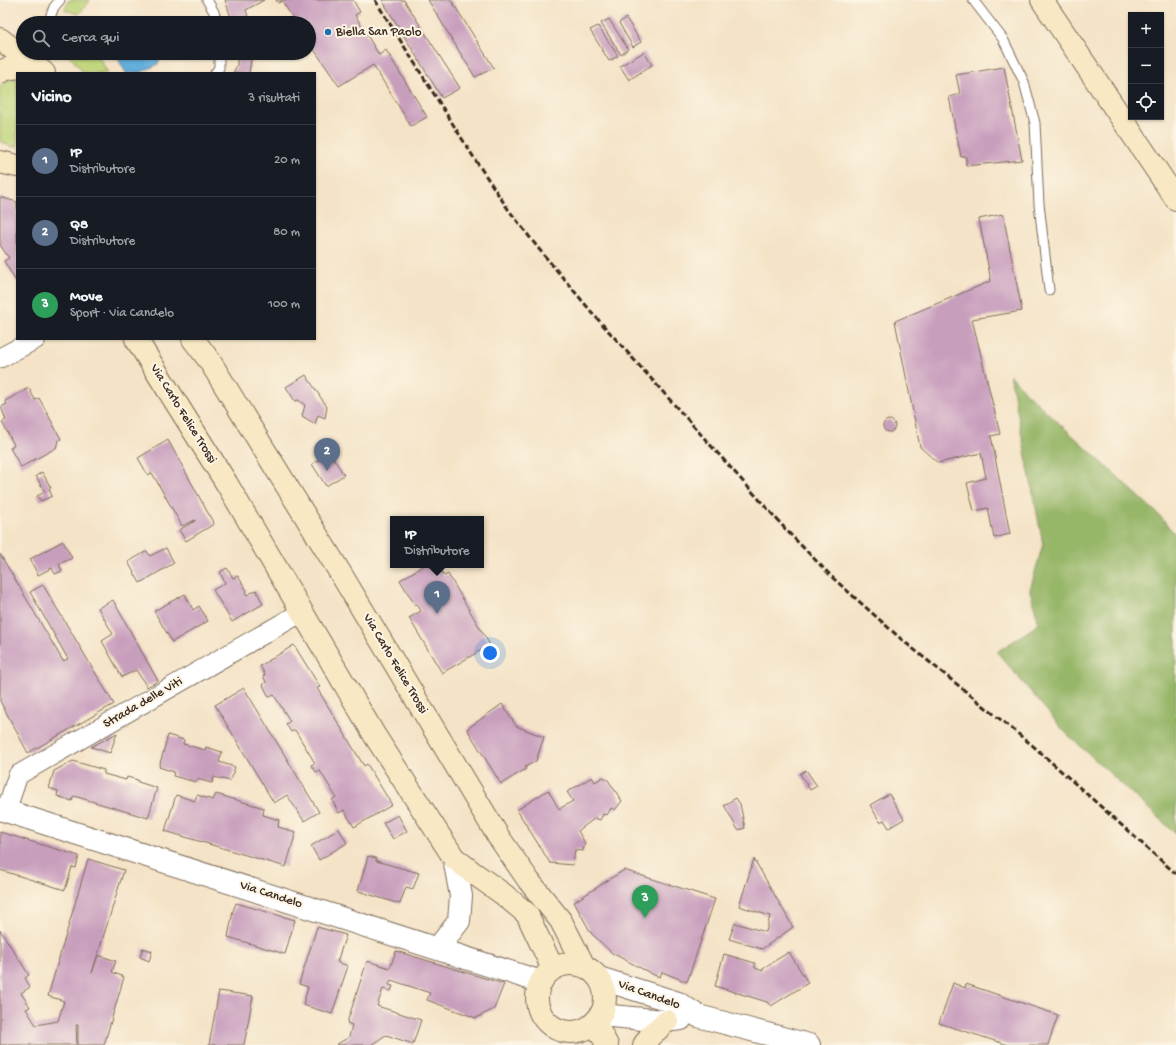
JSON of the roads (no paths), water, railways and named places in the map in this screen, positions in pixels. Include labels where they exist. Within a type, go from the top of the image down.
[{"type":"main road","points":[[1042,0],[1176,199]]},
{"type":"main road","points":[[0,39],[16,51]]},
{"type":"main road","points":[[28,60],[38,67]]},
{"type":"main road","points":[[0,72],[18,67],[38,67]]},
{"type":"main road","name":"Via Carlo Felice Trossi","points":[[137,340],[227,484],[376,736],[454,858],[503,894],[527,914],[547,975]]},
{"type":"main road","name":"Via Carlo Felice Trossi","points":[[194,340],[209,360],[341,574],[498,836],[529,881],[561,921],[592,972]]},
{"type":"main road","name":"Via Candelo","points":[[547,975],[568,964],[592,972],[604,986],[606,996],[598,1018]]},
{"type":"main road","points":[[547,975],[537,991],[537,1001],[544,1019],[552,1026],[575,1038],[580,1031],[598,1018],[607,1045]]},
{"type":"main road","points":[[644,1045],[650,1036],[667,1021]]},
{"type":"street","points":[[0,358],[34,340]]},
{"type":"street","name":"Strada delle Viti","points":[[3,810],[18,775],[302,612]]},
{"type":"street","name":"Via Candelo","points":[[3,810],[438,948],[547,975]]},
{"type":"street","name":"Via Carlo Felice Trossi","points":[[438,948],[459,921],[461,896],[454,858]]},
{"type":"street","name":"Via Candelo","points":[[592,972],[678,1003],[698,1016],[809,1045]]},
{"type":"street","name":"Via Candelo","points":[[598,1018],[667,1021],[698,1016]]},
{"type":"lane","points":[[51,16],[54,7],[60,0]]},
{"type":"lane","points":[[207,0],[215,16]]},
{"type":"lane","points":[[973,0],[1003,39],[1024,82],[1035,123],[1039,204],[1050,290]]},
{"type":"lane","points":[[217,72],[219,68],[219,60]]},
{"type":"water","points":[[119,60],[160,60],[158,64],[142,72],[125,72]]},
{"type":"railway","points":[[375,0],[476,161],[508,209],[538,248],[595,316],[790,534],[834,579],[901,639],[1032,745],[1176,874]]},
{"type":"place","name":"Biella San Paolo","points":[[328,32]]},
{"type":"place","name":"Q8","points":[[327,471]]},
{"type":"place","name":"IP","points":[[437,614]]},
{"type":"place","name":"Move","points":[[645,918]]}]
